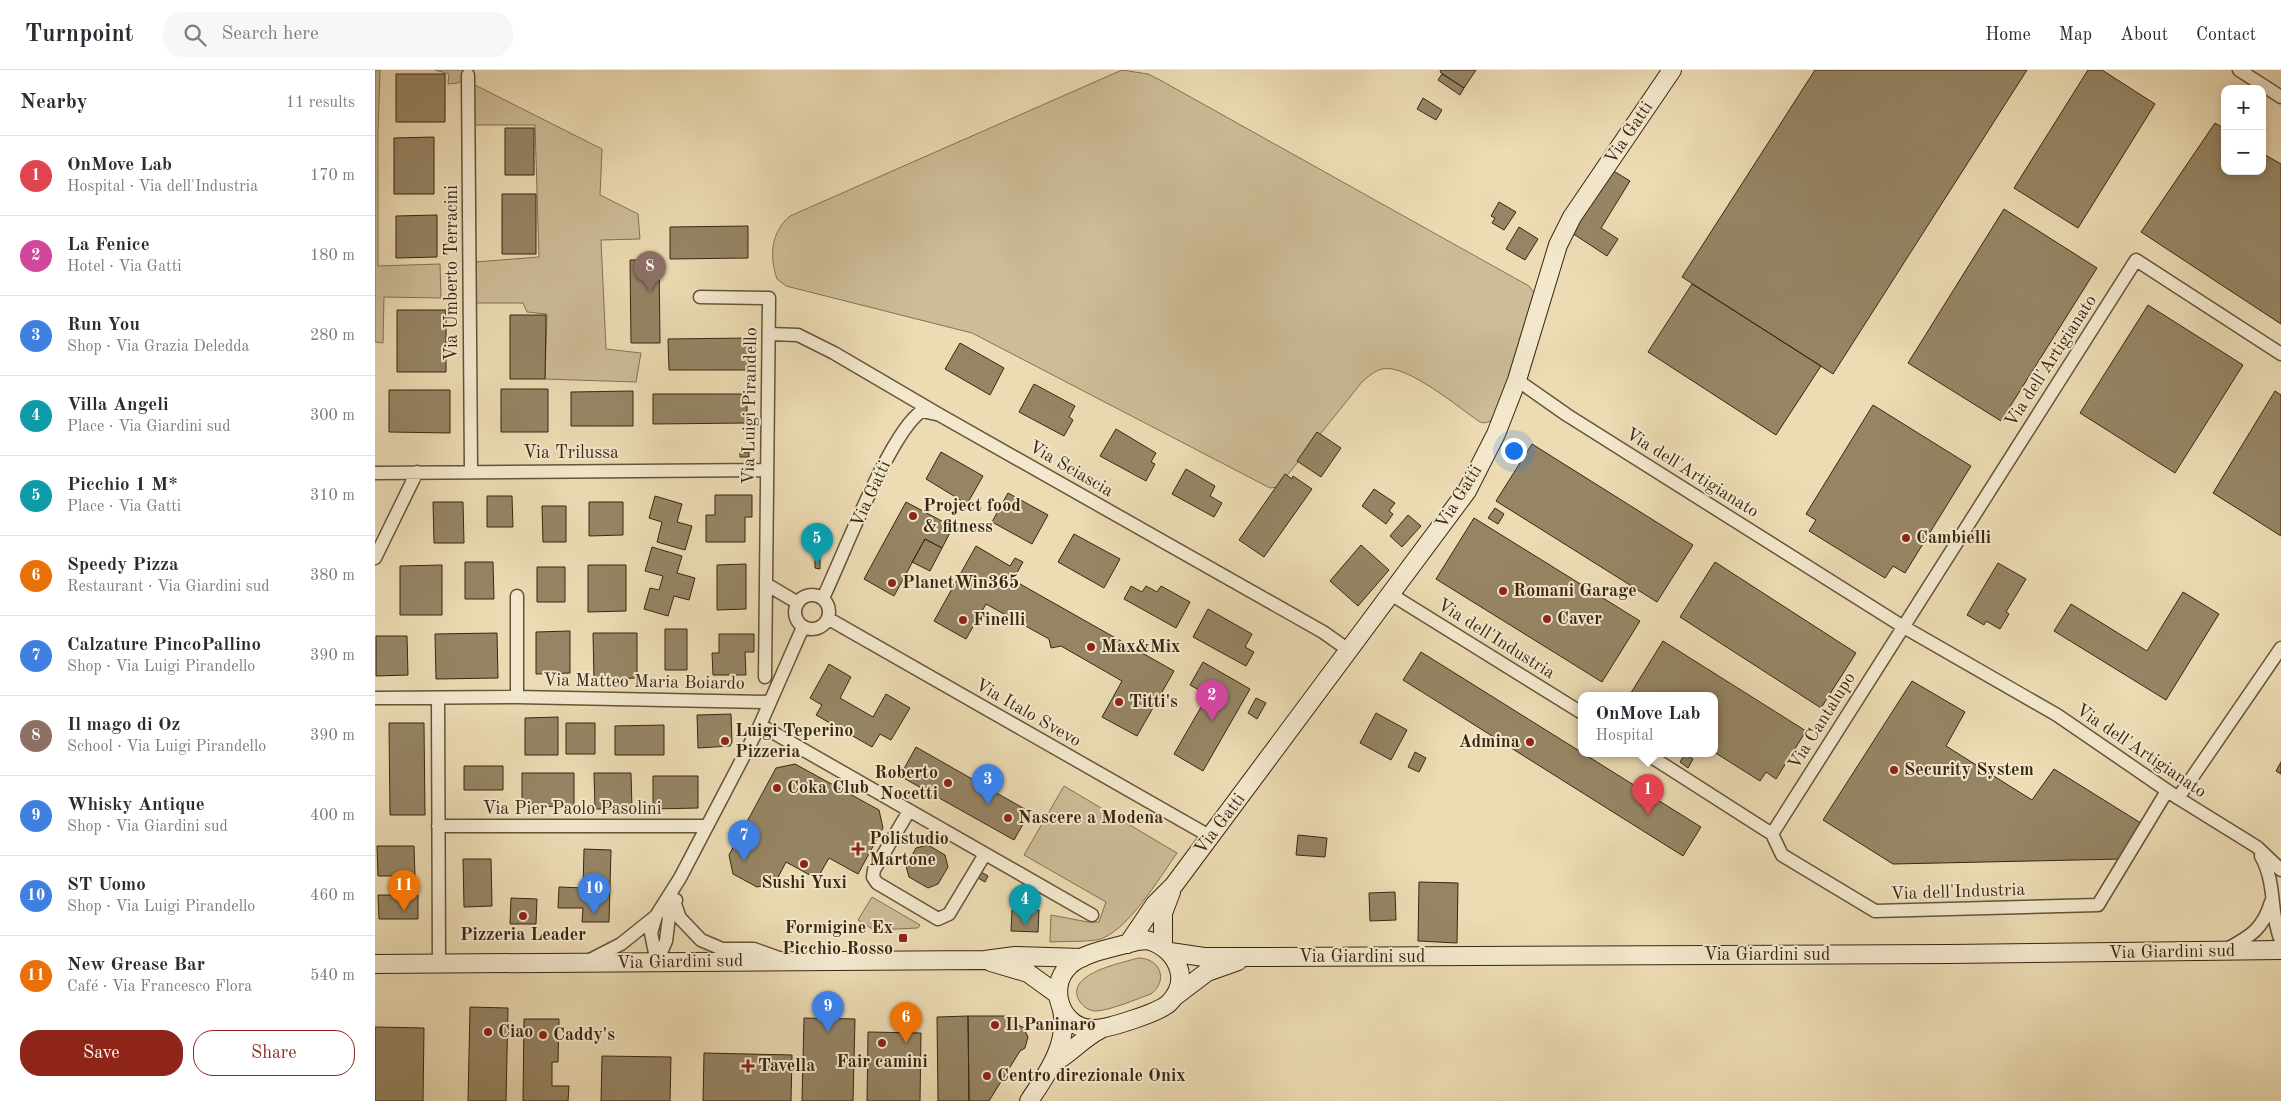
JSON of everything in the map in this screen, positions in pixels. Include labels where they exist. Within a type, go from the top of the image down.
[{"type":"main road","name":"Via Gatti","points":[[1128,944],[1155,904],[1174,885],[1211,837],[1467,491],[1496,434],[1517,380],[1558,245],[1572,217],[1673,70]]},
{"type":"main road","name":"Via Gatti","points":[[1167,949],[1163,913],[1174,885]]},
{"type":"main road","name":"Via Giardini sud","points":[[1060,1002],[1064,972],[1075,961],[1146,940],[1167,949],[1204,957],[2223,952],[2281,950]]},
{"type":"main road","points":[[1167,949],[1175,959],[1180,975],[1174,998]]},
{"type":"main road","name":"Via Giardini sud","points":[[375,964],[985,960],[1015,956],[1082,958]]},
{"type":"main road","name":"Via Giardini sud","points":[[985,960],[1028,973],[1060,1002],[1074,1024],[1101,1029],[1155,1012],[1169,1004],[1207,972],[1226,964],[1253,957]]},
{"type":"main road","points":[[1029,1101],[1055,1062],[1065,1024],[1060,1002]]},
{"type":"main road","points":[[1055,1062],[1067,1055],[1084,1037],[1101,1029]]},
{"type":"street","points":[[2239,70],[2281,97]]},
{"type":"street","name":"Via Umberto Terracini","points":[[468,75],[471,470]]},
{"type":"street","name":"Via dell'Artigianato","points":[[1902,626],[2136,260],[2281,354]]},
{"type":"street","name":"Via Luigi Pirandello","points":[[700,297],[769,298],[765,678]]},
{"type":"street","name":"Via Sciascia","points":[[769,334],[798,335],[808,339],[1323,632],[1350,651]]},
{"type":"street","name":"Via dell'Artigianato","points":[[1517,380],[1567,416],[1902,626],[2057,715],[2167,791],[2257,847],[2281,870]]},
{"type":"street","name":"Via Gatti","points":[[823,598],[881,470],[905,429],[916,415],[922,411],[938,414]]},
{"type":"street","name":"Via Trilussa","points":[[375,473],[471,470],[766,470]]},
{"type":"street","points":[[375,558],[417,472]]},
{"type":"street","points":[[766,584],[797,603]]},
{"type":"street","points":[[809,595],[823,598],[830,610],[829,619],[818,629],[803,627],[799,624],[795,614],[797,603],[809,595]]},
{"type":"street","name":"Via dell'Industria","points":[[1391,595],[1578,711]]},
{"type":"street","name":"Via Matteo Maria Boiardo","points":[[517,596],[517,697]]},
{"type":"street","name":"Via Italo Svevo","points":[[829,619],[1211,837]]},
{"type":"street","name":"Via Cantalupo","points":[[1772,834],[1902,626]]},
{"type":"street","points":[[657,963],[651,933],[656,916],[680,878],[760,726],[803,627]]},
{"type":"street","points":[[2178,798],[2281,648]]},
{"type":"street","name":"Via Matteo Maria Boiardo","points":[[375,698],[517,697],[769,702]]},
{"type":"street","points":[[438,698],[439,964]]},
{"type":"street","points":[[760,726],[1092,916]]},
{"type":"street","name":"Via dell'Industria","points":[[1652,757],[1772,834],[1782,855],[1875,911],[2098,905],[2167,791]]},
{"type":"street","points":[[909,810],[874,870],[873,877],[877,883],[938,919],[949,914],[985,854]]},
{"type":"street","name":"Via Pier Paolo Pasolini","points":[[438,826],[706,826]]},
{"type":"street","points":[[2257,847],[2269,870],[2276,929],[2281,941]]},
{"type":"street","points":[[657,963],[665,941],[669,917],[675,904],[680,878]]},
{"type":"street","points":[[2223,952],[2254,934],[2267,917],[2273,895]]},
{"type":"street","points":[[675,904],[680,918],[701,940],[722,949],[754,949],[788,961]]},
{"type":"street","points":[[584,963],[621,944],[656,916]]},
{"type":"shaded area","points":[[375,70],[380,70],[378,266],[440,264],[441,298],[384,297],[383,343],[375,342]]},
{"type":"shaded area","points":[[435,70],[466,70],[466,79],[458,83],[448,84],[449,74]]},
{"type":"shaded area","points":[[1122,70],[1148,74],[1160,80],[1529,286],[1535,294],[1496,419],[1485,423],[1480,422],[1418,379],[1392,369],[1382,369],[1362,382],[1278,487],[1270,488],[972,333],[786,286],[777,279],[773,262],[773,245],[779,229],[790,216]]},
{"type":"shaded area","points":[[471,83],[602,149],[600,195],[638,214],[640,239],[601,240],[606,349],[641,353],[636,382],[545,379],[547,314],[527,312],[523,303],[472,303],[475,262],[539,257],[535,125],[472,125]]},
{"type":"shaded area","points":[[1064,786],[1177,853],[1131,916],[1108,936],[1097,940],[1050,942],[1051,915],[1088,922],[1099,922],[1106,902],[1024,855]]},
{"type":"shaded area","points":[[872,897],[920,925],[918,928],[874,930],[858,920]]},
{"type":"shaded area","points":[[1138,958],[1152,962],[1157,966],[1161,976],[1157,988],[1151,994],[1102,1010],[1091,1010],[1083,1006],[1077,992],[1079,984],[1086,977],[1096,971]]},
{"type":"building","points":[[1441,70],[1476,70],[1464,88],[1440,72]]},
{"type":"building","points":[[1815,70],[2027,70],[1833,374],[1682,277]]},
{"type":"building","points":[[2088,70],[2102,70],[2155,104],[2078,228],[2014,188]]},
{"type":"building","points":[[396,74],[445,74],[445,122],[396,122]]},
{"type":"building","points":[[1442,74],[1464,88],[1460,95],[1438,80]]},
{"type":"building","points":[[1423,98],[1442,110],[1436,120],[1417,109]]},
{"type":"building","points":[[2215,123],[2221,127],[2221,175],[2266,175],[2266,155],[2281,164],[2281,324],[2141,232]]},
{"type":"building","points":[[505,128],[534,128],[534,175],[505,175]]},
{"type":"building","points":[[434,137],[434,194],[394,194],[394,138]]},
{"type":"building","points":[[1612,170],[1630,181],[1601,228],[1618,239],[1607,256],[1572,233]]},
{"type":"building","points":[[502,194],[536,194],[536,254],[502,254]]},
{"type":"building","points":[[1499,202],[1516,212],[1504,230],[1492,223],[1495,218],[1491,216]]},
{"type":"building","points":[[2004,209],[2097,268],[2001,421],[1908,363]]},
{"type":"building","points":[[437,215],[437,257],[396,258],[396,216]]},
{"type":"building","points":[[748,226],[748,258],[670,259],[670,227]]},
{"type":"building","points":[[1519,227],[1538,239],[1525,260],[1506,249]]},
{"type":"building","points":[[630,260],[659,260],[660,343],[631,343]]},
{"type":"building","points":[[1692,284],[1821,366],[1776,435],[1648,352]]},
{"type":"building","points":[[2148,305],[2243,365],[2175,473],[2080,413]]},
{"type":"building","points":[[397,310],[446,310],[446,372],[397,372]]},
{"type":"building","points":[[510,315],[546,315],[545,379],[510,379]]},
{"type":"building","points":[[748,338],[748,370],[669,370],[668,339]]},
{"type":"building","points":[[960,343],[1004,368],[990,395],[945,369]]},
{"type":"building","points":[[1034,384],[1075,406],[1069,417],[1073,420],[1064,436],[1019,412]]},
{"type":"building","points":[[501,389],[548,389],[548,432],[501,432]]},
{"type":"building","points":[[389,390],[450,390],[450,433],[389,432]]},
{"type":"building","points":[[633,391],[633,426],[571,426],[571,392]]},
{"type":"building","points":[[2275,391],[2281,395],[2281,536],[2213,493]]},
{"type":"building","points":[[653,394],[747,394],[747,423],[653,424]]},
{"type":"building","points":[[1873,405],[1971,466],[1905,573],[1893,566],[1885,578],[1809,531],[1816,520],[1806,514]]},
{"type":"building","points":[[1116,429],[1156,453],[1151,462],[1155,464],[1146,481],[1100,456]]},
{"type":"building","points":[[1317,432],[1341,448],[1321,477],[1297,461]]},
{"type":"building","points":[[1532,444],[1693,545],[1657,602],[1496,501]]},
{"type":"building","points":[[740,452],[749,452],[749,457],[740,457]]},
{"type":"building","points":[[941,452],[983,476],[967,504],[926,479]]},
{"type":"building","points":[[1186,469],[1215,486],[1210,496],[1222,503],[1214,517],[1172,494]]},
{"type":"building","points":[[1285,474],[1292,479],[1293,476],[1312,489],[1264,557],[1239,540]]},
{"type":"building","points":[[1374,489],[1395,503],[1389,511],[1393,514],[1386,524],[1362,506]]},
{"type":"building","points":[[1008,493],[1048,515],[1032,544],[992,522]]},
{"type":"building","points":[[715,495],[752,495],[752,517],[745,517],[745,542],[706,542],[706,515],[715,515]]},
{"type":"building","points":[[487,496],[512,496],[513,527],[487,527]]},
{"type":"building","points":[[655,496],[682,504],[677,522],[692,526],[685,550],[657,542],[662,522],[649,518]]},
{"type":"building","points":[[433,502],[463,502],[464,543],[434,543]]},
{"type":"building","points":[[589,502],[623,502],[623,535],[589,536]]},
{"type":"building","points":[[906,502],[953,527],[942,548],[925,539],[894,596],[864,579]]},
{"type":"building","points":[[542,506],[566,506],[566,542],[543,542]]},
{"type":"building","points":[[1495,508],[1504,514],[1498,524],[1488,518]]},
{"type":"building","points":[[1408,515],[1421,526],[1402,547],[1390,536]]},
{"type":"building","points":[[1474,518],[1640,621],[1602,682],[1436,579]]},
{"type":"building","points":[[1074,534],[1120,559],[1104,588],[1058,562]]},
{"type":"building","points":[[925,539],[942,548],[930,571],[912,562]]},
{"type":"building","points":[[1361,545],[1389,570],[1358,606],[1330,581]]},
{"type":"building","points":[[976,546],[1010,566],[1015,558],[1023,562],[1013,580],[1174,671],[1137,736],[1102,717],[1122,681],[1061,646],[1051,648],[1049,639],[986,604],[966,639],[934,621]]},
{"type":"building","points":[[652,547],[682,556],[677,573],[695,578],[689,600],[674,596],[668,616],[644,609],[650,588],[659,590],[663,576],[645,571]]},
{"type":"building","points":[[815,559],[820,559],[820,569],[815,568]]},
{"type":"building","points":[[465,562],[493,562],[494,599],[465,599]]},
{"type":"building","points":[[1715,562],[1856,653],[1821,708],[1680,617]]},
{"type":"building","points":[[1998,563],[2026,579],[2006,612],[2009,614],[2000,629],[1986,621],[1984,625],[1967,615]]},
{"type":"building","points":[[746,564],[746,609],[717,610],[717,565]]},
{"type":"building","points":[[442,565],[442,615],[400,615],[400,566]]},
{"type":"building","points":[[588,565],[626,565],[626,611],[588,612]]},
{"type":"building","points":[[537,567],[565,567],[565,602],[537,602]]},
{"type":"building","points":[[1131,586],[1142,592],[1146,586],[1157,592],[1161,586],[1190,602],[1176,628],[1124,599]]},
{"type":"building","points":[[2183,592],[2219,614],[2166,700],[2054,631],[2071,604],[2147,651]]},
{"type":"building","points":[[1208,609],[1252,634],[1245,647],[1254,652],[1246,666],[1193,637]]},
{"type":"building","points":[[665,629],[687,629],[687,670],[665,670]]},
{"type":"building","points":[[570,631],[570,673],[536,674],[536,632]]},
{"type":"building","points":[[497,633],[498,678],[436,679],[435,634]]},
{"type":"building","points":[[593,633],[637,633],[637,678],[594,679]]},
{"type":"building","points":[[719,634],[754,634],[754,652],[745,652],[746,675],[713,675],[712,653],[719,653]]},
{"type":"building","points":[[376,636],[407,636],[408,675],[376,676]]},
{"type":"building","points":[[1663,641],[1806,731],[1776,779],[1766,772],[1760,781],[1718,755],[1718,692],[1631,692]]},
{"type":"building","points":[[1421,652],[1578,750],[1578,757],[1589,757],[1701,827],[1683,856],[1403,680]]},
{"type":"building","points":[[1203,662],[1250,689],[1203,771],[1174,754],[1208,695],[1190,685]]},
{"type":"building","points":[[829,664],[851,677],[840,698],[873,717],[886,694],[910,708],[891,740],[880,734],[872,747],[816,715],[822,705],[810,698]]},
{"type":"building","points":[[1912,681],[1965,712],[1946,746],[2032,800],[2054,769],[2144,825],[2123,859],[1893,864],[1823,820]]},
{"type":"building","points":[[1256,698],[1266,703],[1257,719],[1248,713]]},
{"type":"building","points":[[1376,713],[1407,730],[1391,760],[1360,743]]},
{"type":"building","points":[[731,714],[732,742],[730,746],[698,748],[697,715]]},
{"type":"building","points":[[558,717],[558,755],[525,755],[525,718]]},
{"type":"building","points":[[389,723],[424,723],[425,815],[390,815]]},
{"type":"building","points":[[566,723],[595,723],[595,754],[566,754]]},
{"type":"building","points":[[664,725],[664,755],[615,755],[615,726]]},
{"type":"building","points":[[916,747],[1030,812],[1014,840],[900,776]]},
{"type":"building","points":[[1415,752],[1426,758],[1419,772],[1408,767]]},
{"type":"building","points":[[1683,757],[1693,759],[1688,768],[1680,762]]},
{"type":"building","points":[[2281,762],[2281,774],[2276,771]]},
{"type":"building","points":[[795,764],[879,810],[883,828],[858,874],[829,858],[817,879],[786,862],[775,883],[757,887],[733,874],[729,855],[776,768]]},
{"type":"building","points":[[464,766],[503,766],[503,790],[464,790]]},
{"type":"building","points":[[522,773],[574,773],[574,806],[522,807]]},
{"type":"building","points":[[594,773],[631,773],[632,809],[595,809]]},
{"type":"building","points":[[653,776],[698,776],[698,808],[653,809]]},
{"type":"building","points":[[1298,835],[1327,838],[1325,857],[1296,855]]},
{"type":"building","points":[[928,845],[945,855],[948,867],[938,884],[928,888],[909,877],[906,866],[916,848]]},
{"type":"building","points":[[377,846],[414,846],[415,876],[378,876]]},
{"type":"building","points":[[584,849],[611,850],[609,922],[582,922],[583,908],[558,908],[559,887],[583,888]]},
{"type":"building","points":[[463,859],[491,859],[492,906],[464,907]]},
{"type":"building","points":[[981,872],[988,876],[985,882],[978,878]]},
{"type":"building","points":[[1419,882],[1458,883],[1457,943],[1418,941]]},
{"type":"building","points":[[1395,892],[1396,920],[1370,921],[1369,893]]},
{"type":"building","points":[[378,895],[418,895],[418,919],[379,919]]},
{"type":"building","points":[[511,898],[537,899],[536,924],[510,924]]},
{"type":"building","points":[[1012,910],[1039,910],[1038,932],[1011,931]]},
{"type":"building","points":[[470,1007],[508,1008],[506,1101],[468,1101]]},
{"type":"building","name":"Centro direzionale Onix","points":[[968,1016],[1014,1016],[1015,1024],[1023,1027],[1028,1037],[1025,1048],[1020,1051],[989,1101],[969,1101]]},
{"type":"building","points":[[968,1016],[969,1101],[938,1101],[937,1017]]},
{"type":"building","points":[[804,1018],[855,1019],[853,1101],[802,1101]]},
{"type":"building","points":[[524,1019],[559,1019],[558,1062],[552,1062],[552,1086],[569,1086],[568,1101],[523,1101]]},
{"type":"building","points":[[375,1027],[424,1028],[423,1101],[375,1101]]},
{"type":"building","points":[[868,1032],[921,1033],[920,1101],[867,1101]]},
{"type":"building","points":[[704,1053],[792,1055],[791,1101],[703,1101]]},
{"type":"building","points":[[602,1056],[671,1057],[670,1101],[601,1101]]},
{"type":"place","name":"Il mago di Oz","points":[[650,292]]},
{"type":"place","name":"Project food & fitness","points":[[913,516]]},
{"type":"place","name":"Cambielli","points":[[1906,538]]},
{"type":"place","name":"Picchio 1 M*","points":[[817,564]]},
{"type":"place","name":"PlanetWin365","points":[[892,583]]},
{"type":"place","name":"Romani Garage","points":[[1503,591]]},
{"type":"place","name":"Caver","points":[[1547,619]]},
{"type":"place","name":"Finelli","points":[[963,620]]},
{"type":"place","name":"Max&Mix","points":[[1091,647]]},
{"type":"place","name":"Titti's","points":[[1119,702]]},
{"type":"place","name":"La Fenice","points":[[1212,721]]},
{"type":"place","name":"Luigi Teperino Pizzeria","points":[[725,741]]},
{"type":"place","name":"Admina","points":[[1530,742]]},
{"type":"place","name":"Security System","points":[[1894,770]]},
{"type":"place","name":"Roberto Nocetti","points":[[948,783]]},
{"type":"place","name":"Coka Club","points":[[777,788]]},
{"type":"place","name":"Run You","points":[[988,805]]},
{"type":"place","name":"OnMove Lab","points":[[1648,815]]},
{"type":"place","name":"Nascere a Modena","points":[[1008,818]]},
{"type":"place","name":"Polistudio Martone","points":[[858,849]]},
{"type":"place","name":"Calzature PincoPallino","points":[[744,861]]},
{"type":"place","name":"Sushi Yuxi","points":[[804,864]]},
{"type":"place","name":"New Grease Bar","points":[[404,911]]},
{"type":"place","name":"ST Uomo","points":[[594,914]]},
{"type":"place","name":"Pizzeria Leader","points":[[523,916]]},
{"type":"place","name":"Villa Angeli","points":[[1025,925]]},
{"type":"place","name":"Formigine Ex Picchio Rosso","points":[[903,938]]},
{"type":"place","name":"Il Paninaro","points":[[995,1025]]},
{"type":"place","name":"Ciao","points":[[488,1032]]},
{"type":"place","name":"Whisky Antique","points":[[828,1032]]},
{"type":"place","name":"Caddy's","points":[[543,1035]]},
{"type":"place","name":"Fair camini","points":[[882,1043]]},
{"type":"place","name":"Speedy Pizza","points":[[906,1043]]},
{"type":"place","name":"Tavella","points":[[748,1066]]},
{"type":"place","name":"Centro direzionale Onix","points":[[987,1076]]}]
